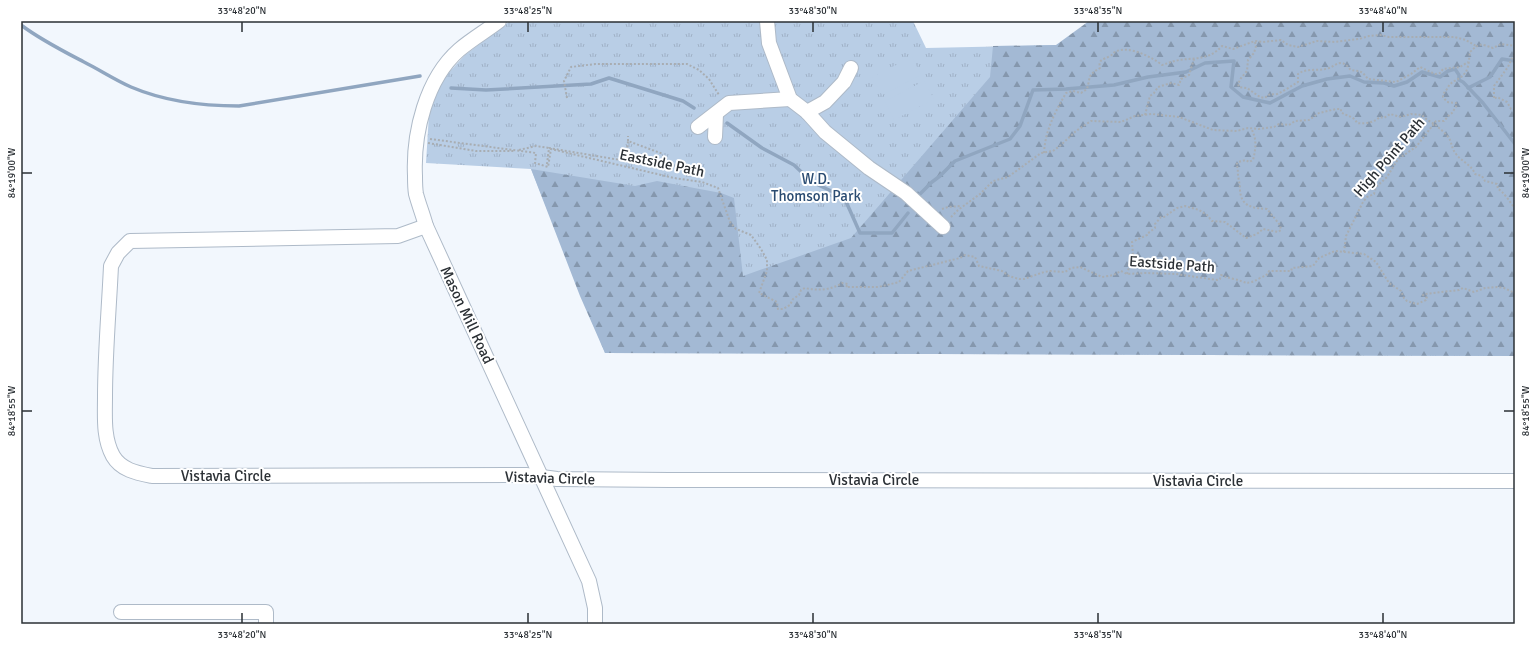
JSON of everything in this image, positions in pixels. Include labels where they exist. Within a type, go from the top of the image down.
[{"type":"street","name":"Mason Mill Road","points":[[499,21],[459,50],[447,63],[435,82],[423,111],[414,156],[416,193],[426,226],[589,581],[595,608],[595,624]]},
{"type":"street","points":[[767,22],[769,43],[790,98],[807,112],[825,132],[869,168],[906,193],[943,227]]},
{"type":"street","points":[[807,112],[825,102],[844,82],[851,68]]},
{"type":"street","points":[[698,127],[729,103],[790,98]]},
{"type":"street","points":[[715,137],[716,114]]},
{"type":"street","name":"Vistavia Circle","points":[[426,226],[398,236],[130,241],[118,253],[111,266],[105,367],[105,425],[106,438],[114,458],[127,469],[136,473],[152,476],[526,475],[564,479],[662,480],[1515,481]]},
{"type":"street","points":[[121,612],[266,612],[266,624]]},
{"type":"path","points":[[1044,153],[1045,139],[1050,123],[1066,93],[1073,91],[1081,93],[1087,89],[1090,74],[1100,68],[1100,60],[1111,56],[1118,50],[1134,51],[1142,55],[1149,56],[1162,65],[1172,61],[1194,59],[1211,55],[1222,46],[1233,49],[1255,41],[1263,42],[1281,40],[1288,45],[1298,47],[1317,41],[1335,42],[1381,35],[1389,37],[1454,37],[1466,40],[1476,46],[1485,45],[1493,48],[1501,44],[1515,46]]},
{"type":"path","points":[[1255,41],[1256,46],[1254,53],[1248,60],[1247,71],[1240,78],[1238,84],[1239,86],[1247,88],[1260,97],[1265,98],[1270,94],[1275,95],[1282,92],[1298,82],[1298,74],[1302,71],[1323,70],[1341,63],[1348,66],[1351,70],[1363,73],[1368,79],[1396,82],[1420,67],[1435,74],[1440,73],[1443,69],[1460,67],[1469,61]]},
{"type":"path","name":"High Point Path","points":[[1344,252],[1346,236],[1363,202],[1367,197],[1374,194],[1376,187],[1387,177],[1398,159],[1416,147],[1436,121],[1444,121],[1456,108],[1456,103],[1448,102],[1443,97],[1443,94],[1450,83],[1460,79],[1467,70],[1470,52],[1476,46]]},
{"type":"path","points":[[1515,55],[1502,77],[1494,86],[1494,99],[1497,97],[1507,102],[1511,109],[1515,110]]},
{"type":"path","points":[[1145,115],[1150,96],[1158,87],[1171,83],[1179,85],[1181,80],[1189,75],[1194,59]]},
{"type":"path","points":[[567,98],[564,81],[571,67],[595,64],[687,64],[699,70],[709,79],[718,94],[729,103]]},
{"type":"path","points":[[929,215],[948,207],[962,206],[980,194],[993,181],[1008,177],[1041,153],[1053,151],[1061,146],[1076,130],[1091,122],[1121,122],[1135,116],[1152,114],[1179,117],[1213,130],[1237,131],[1248,128],[1259,129],[1274,127],[1279,124],[1289,125],[1294,121],[1309,120],[1318,113],[1336,109],[1340,109],[1340,112],[1345,116],[1351,116],[1357,123],[1363,124],[1372,122],[1380,117],[1384,118],[1390,114],[1402,117],[1416,113],[1422,115],[1429,123],[1439,127],[1448,137],[1451,148],[1470,166],[1475,174],[1482,176],[1485,181],[1496,184],[1498,189],[1502,191],[1506,199],[1515,209]]},
{"type":"path","points":[[1127,274],[1133,255],[1132,242],[1147,235],[1155,228],[1155,224],[1158,219],[1177,208],[1185,206],[1199,210],[1208,215],[1212,221],[1224,222],[1246,238],[1257,234],[1263,229],[1278,232],[1281,230],[1280,225],[1267,209],[1257,209],[1245,203],[1240,195],[1237,178],[1238,168],[1236,165],[1238,162],[1246,160],[1249,162],[1253,160],[1256,146],[1256,136],[1251,128]]},
{"type":"path","points":[[518,151],[536,146],[626,161],[628,136]]},
{"type":"path","name":"Eastside Path","points":[[518,151],[476,151],[428,141],[518,151],[536,153],[535,163],[548,167],[552,149],[674,178],[702,182],[718,188],[730,222],[736,229],[751,235],[767,260],[767,271],[759,293],[777,302],[778,309],[783,309],[790,305],[793,299],[799,295],[801,290],[805,288],[815,290],[836,287],[842,283],[848,284],[846,287],[878,287],[899,282],[908,271],[960,258],[966,255],[975,257],[979,266],[1002,271],[1009,276],[1019,279],[1024,279],[1050,270],[1065,272],[1071,268],[1080,268],[1102,277],[1114,275],[1121,271],[1127,274],[1176,274],[1217,280],[1220,279],[1222,275],[1229,279],[1248,283],[1254,282],[1265,276],[1269,271],[1280,270],[1288,272],[1291,271],[1292,268],[1311,267],[1318,258],[1335,251],[1364,254],[1376,262],[1389,283],[1401,291],[1404,298],[1413,303],[1418,304],[1426,300],[1423,295],[1425,294],[1459,290],[1464,288],[1474,292],[1485,288],[1497,287],[1504,288],[1515,293]]},
{"type":"path","points":[[628,141],[663,154]]},
{"type":"path","points":[[547,164],[549,148]]},
{"type":"green space","name":"W.D. Thomson Park","points":[[510,21],[913,21],[926,48],[1056,45],[1515,356],[605,353],[531,169],[426,163],[429,114],[442,80],[465,55]]},
{"type":"green space","name":"W.D. Thomson Park","points":[[1089,21],[1515,21],[1515,356],[605,353],[580,296],[531,169],[635,186],[657,181],[721,193],[734,198],[743,276],[851,238],[990,77],[993,46],[1056,45]]},
{"type":"green space","points":[[912,57],[921,75],[882,95],[872,77]]},
{"type":"green space","points":[[924,81],[934,99],[894,120],[885,101]]},
{"type":"waterway","points":[[21,25],[36,36],[131,87],[157,96],[197,104],[239,106],[420,76]]},
{"type":"waterway","points":[[1468,88],[1490,77],[1502,59],[1515,61]]},
{"type":"waterway","points":[[920,194],[955,161],[1010,139],[1020,126],[1033,90],[1114,85],[1148,77],[1186,72],[1205,63],[1234,61],[1231,87],[1243,97],[1270,103],[1302,86],[1327,79],[1350,76],[1364,82],[1384,83],[1394,86],[1407,82],[1422,72],[1440,77],[1448,71],[1455,69],[1459,75],[1459,80],[1463,82],[1483,103],[1515,144]]},
{"type":"waterway","points":[[451,88],[486,90],[591,84],[609,78],[683,101],[694,108]]},
{"type":"waterway","points":[[727,123],[762,148],[794,165],[812,182],[844,197],[860,233],[892,233],[908,213]]}]
